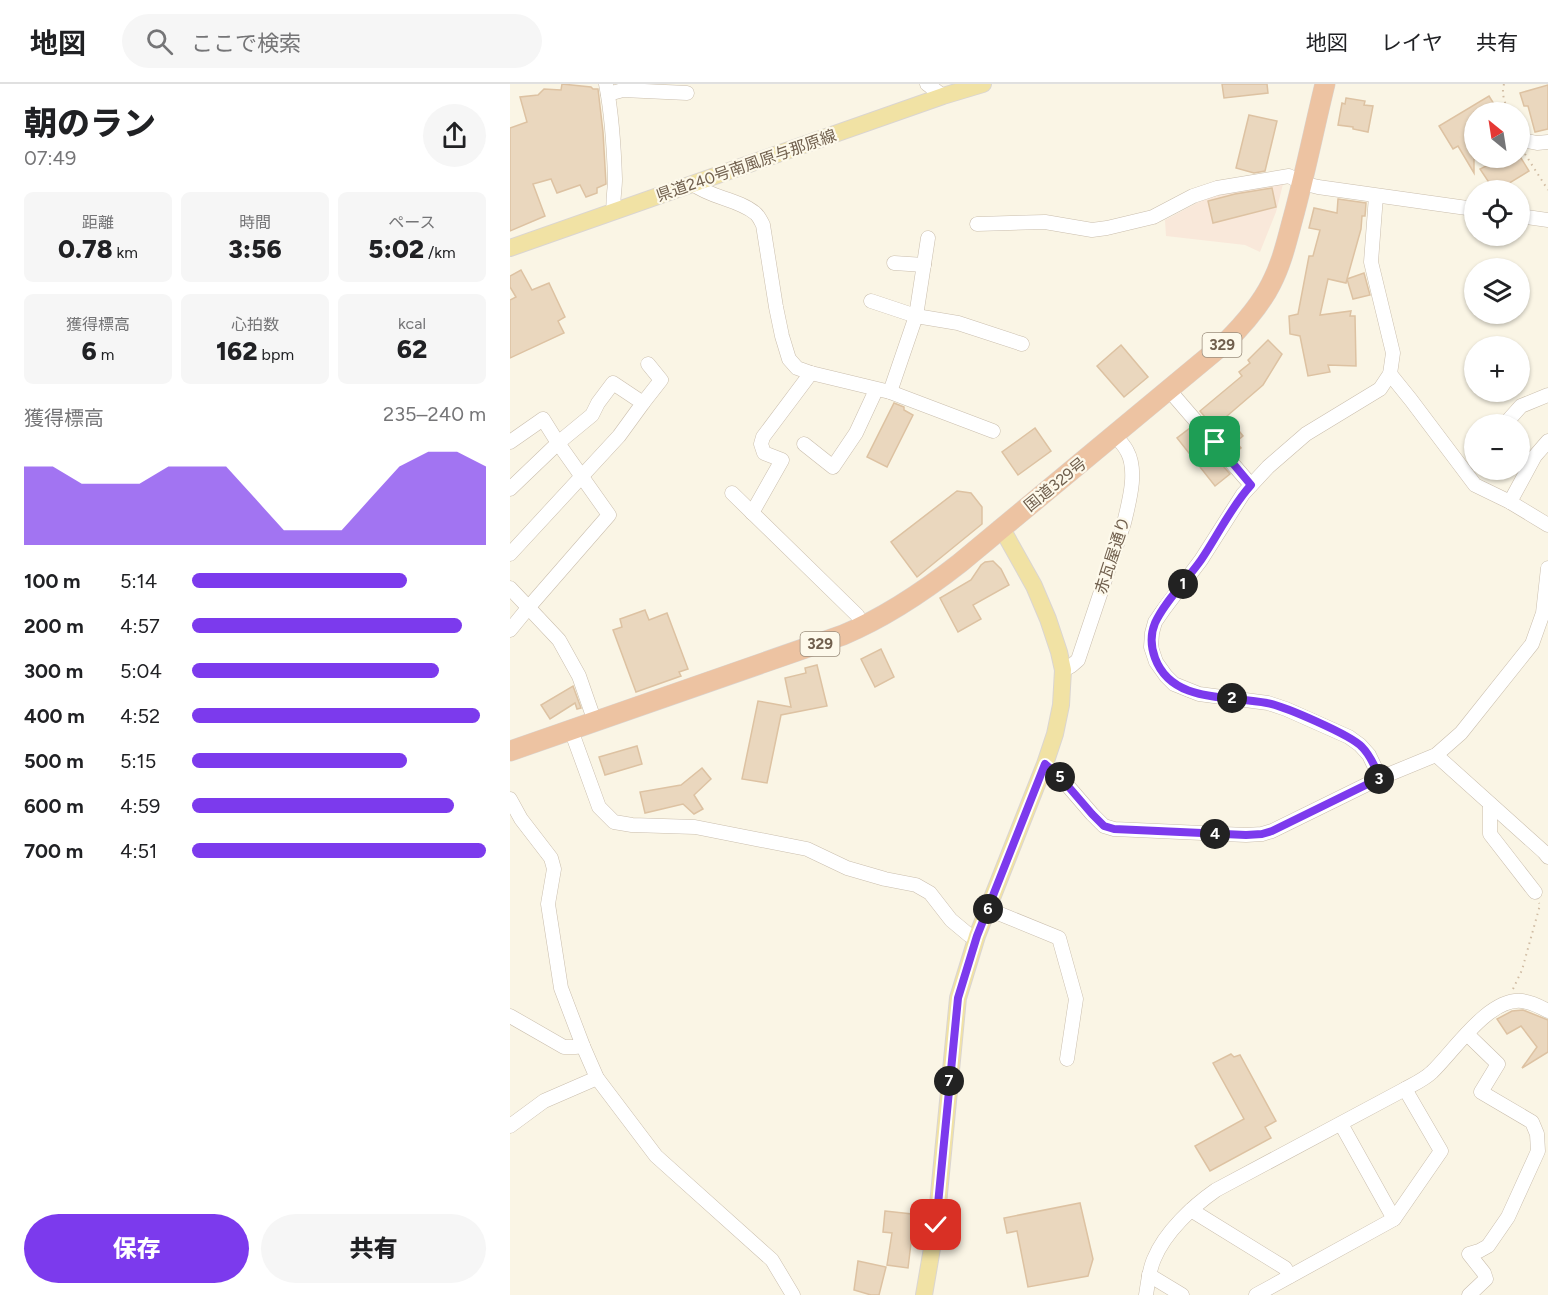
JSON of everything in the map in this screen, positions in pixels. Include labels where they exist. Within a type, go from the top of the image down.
[{"type":"highway","name":"国道329号","points":[[595,722],[810,648],[864,626],[891,612],[934,583],[1226,342],[1257,308],[1272,283],[1282,257],[1325,84]]},
{"type":"highway","name":"329","points":[[510,751],[595,722]]},
{"type":"main road","name":"県道240号南風原与那原線","points":[[510,248],[983,84]]},
{"type":"main road","points":[[924,1295],[936,1225],[958,998],[977,936],[1045,764],[1061,705],[1063,669],[1048,619],[1034,586],[1001,527]]},
{"type":"street","points":[[927,84],[943,96]]},
{"type":"street","points":[[614,212],[612,201],[615,186],[614,151],[607,89],[687,93]]},
{"type":"street","points":[[1530,142],[1548,142]]},
{"type":"street","points":[[977,224],[1045,222],[1092,230],[1107,228],[1153,217],[1193,196],[1217,188],[1289,176],[1302,183],[1464,208]]},
{"type":"street","points":[[693,184],[700,190],[756,213],[763,225],[776,307],[789,359],[797,368],[883,391],[993,430]]},
{"type":"street","points":[[1376,196],[1371,262],[1393,353],[1390,374],[1380,389],[1306,434],[1251,485],[1234,505],[1201,560],[1155,622],[1151,646],[1156,662],[1174,684],[1199,694],[1268,703],[1349,737],[1369,755],[1380,778]]},
{"type":"street","points":[[1530,217],[1548,220]]},
{"type":"street","points":[[804,444],[833,466],[883,391],[916,316],[928,238]]},
{"type":"street","points":[[894,263],[924,265]]},
{"type":"street","points":[[871,301],[916,316],[958,323],[1022,344]]},
{"type":"street","points":[[510,554],[619,436],[661,380],[648,364]]},
{"type":"street","points":[[752,513],[782,460],[764,453],[761,444],[763,437],[811,373]]},
{"type":"street","points":[[1390,374],[1464,461]]},
{"type":"street","points":[[510,489],[558,443],[592,415],[613,384],[643,403]]},
{"type":"street","points":[[1169,390],[1251,485]]},
{"type":"street","points":[[1514,414],[1521,406],[1548,395]]},
{"type":"street","points":[[510,442],[543,419],[609,515],[510,630]]},
{"type":"street","name":"赤瓦屋通り","points":[[1063,669],[1078,660],[1130,499],[1132,483],[1130,459],[1126,450],[1114,436]]},
{"type":"street","points":[[1510,502],[1535,456],[1548,441]]},
{"type":"street","points":[[1474,480],[1475,485],[1510,502],[1548,525]]},
{"type":"street","points":[[732,493],[857,615],[864,626]]},
{"type":"street","points":[[1045,764],[1061,778],[1104,826],[1114,829],[1246,835],[1272,831],[1380,778],[1436,755],[1461,733],[1532,644],[1544,613],[1548,567]]},
{"type":"street","points":[[510,588],[559,640],[579,675],[595,722]]},
{"type":"street","points":[[571,730],[598,807],[614,822],[632,825],[695,827],[807,849],[847,868],[916,885],[930,893],[951,920],[969,934],[977,936]]},
{"type":"street","points":[[1436,755],[1548,857]]},
{"type":"street","points":[[510,799],[516,823],[551,858],[554,869],[548,904],[561,988],[597,1078],[656,1155],[772,1260],[793,1295]]},
{"type":"street","points":[[1491,804],[1490,834],[1535,892]]},
{"type":"street","points":[[988,909],[1059,938],[1076,999],[1067,1059]]},
{"type":"street","points":[[1146,1295],[1149,1275],[1160,1246],[1201,1201],[1431,1074],[1478,1021],[1507,1003],[1522,1001],[1548,1011]]},
{"type":"street","points":[[510,1016],[564,1047],[583,1046]]},
{"type":"street","points":[[1467,1034],[1497,1064],[1481,1092],[1532,1122],[1537,1134],[1538,1150],[1508,1217],[1488,1246],[1469,1254],[1486,1279],[1469,1295]]},
{"type":"street","points":[[510,1126],[544,1101],[597,1078]]},
{"type":"street","points":[[1256,1295],[1394,1219],[1441,1151],[1405,1089]]},
{"type":"street","points":[[1341,1124],[1394,1219]]},
{"type":"street","points":[[1191,1210],[1285,1268],[1290,1276]]},
{"type":"street","points":[[1149,1275],[1182,1295]]},
{"type":"path","points":[[1504,84],[1506,102]]},
{"type":"path","points":[[1530,162],[1548,190]]},
{"type":"path","points":[[1507,1003],[1522,970],[1540,905],[1535,892]]},
{"type":"shaded area","points":[[1267,184],[1283,184],[1276,212],[1260,252],[1245,245],[1166,236],[1165,220],[1206,198]]},
{"type":"building","points":[[562,84],[598,89],[606,184],[597,188],[597,193],[586,197],[580,185],[557,193],[551,179],[533,184],[545,216],[510,231],[510,128],[527,122],[520,97],[538,95],[544,89],[561,90]]},
{"type":"building","points":[[1222,84],[1267,84],[1268,93],[1224,98]]},
{"type":"building","points":[[1548,85],[1548,129],[1535,132],[1530,113],[1530,102],[1523,102],[1520,93]]},
{"type":"building","points":[[1489,96],[1493,102],[1479,102]]},
{"type":"building","points":[[1346,98],[1365,101],[1364,105],[1373,106],[1368,132],[1338,125],[1342,103],[1345,104]]},
{"type":"building","points":[[1464,111],[1464,156],[1458,146],[1453,149],[1439,126]]},
{"type":"building","points":[[1249,115],[1277,121],[1265,171],[1254,173],[1236,168]]},
{"type":"building","points":[[1527,168],[1529,171],[1514,180],[1487,180],[1480,169]]},
{"type":"building","points":[[1272,188],[1276,207],[1213,223],[1208,201]]},
{"type":"building","points":[[1338,199],[1366,203],[1365,216],[1362,216],[1361,229],[1346,283],[1328,279],[1320,315],[1351,311],[1350,316],[1355,316],[1356,366],[1328,365],[1330,372],[1308,376],[1300,336],[1290,334],[1289,316],[1298,314],[1309,256],[1313,256],[1320,230],[1309,228],[1314,208],[1337,213]]},
{"type":"building","points":[[521,270],[532,290],[549,283],[565,317],[558,321],[564,333],[510,358],[510,300],[516,297],[510,287],[510,276]]},
{"type":"building","points":[[1364,273],[1370,295],[1353,299],[1347,279]]},
{"type":"building","points":[[1268,340],[1282,354],[1263,385],[1227,416],[1243,436],[1236,442],[1241,448],[1235,453],[1200,411],[1242,376],[1239,372],[1250,363],[1248,360]]},
{"type":"building","points":[[1121,345],[1148,377],[1124,397],[1097,366]]},
{"type":"building","points":[[894,403],[904,407],[904,410],[913,415],[887,467],[867,457]]},
{"type":"building","points":[[1035,428],[1051,451],[1018,475],[1002,452]]},
{"type":"building","points":[[1190,428],[1230,474],[1215,486],[1177,438]]},
{"type":"building","points":[[957,491],[971,493],[982,507],[982,524],[917,577],[891,542]]},
{"type":"building","points":[[993,561],[1001,569],[1009,585],[973,605],[981,619],[958,632],[940,598],[971,580],[985,562]]},
{"type":"building","points":[[645,610],[649,620],[667,613],[688,669],[679,672],[681,676],[636,692],[613,630],[622,627],[620,619]]},
{"type":"building","points":[[881,649],[894,677],[875,687],[861,659]]},
{"type":"building","points":[[817,665],[827,706],[781,715],[767,783],[742,779],[758,701],[791,707],[785,678],[806,673],[805,668]]},
{"type":"building","points":[[573,686],[581,708],[577,709],[575,703],[550,719],[541,705]]},
{"type":"building","points":[[637,746],[642,764],[605,775],[599,757]]},
{"type":"building","points":[[702,768],[711,779],[694,795],[703,809],[694,814],[683,804],[645,813],[640,792],[681,785]]},
{"type":"building","points":[[1523,1010],[1548,1020],[1548,1052],[1522,1068],[1537,1047],[1521,1026],[1507,1034],[1497,1019],[1512,1011]]},
{"type":"building","points":[[1231,1054],[1234,1057],[1240,1055],[1276,1121],[1265,1127],[1271,1138],[1210,1171],[1195,1146],[1244,1119],[1213,1063]]},
{"type":"building","points":[[1080,1203],[1093,1259],[1088,1276],[1028,1287],[1017,1231],[1007,1233],[1004,1218]]},
{"type":"building","points":[[885,1211],[921,1215],[918,1236],[912,1235],[908,1268],[887,1265],[892,1233],[883,1232]]},
{"type":"building","points":[[858,1261],[886,1267],[879,1295],[854,1290]]},
{"type":"route","points":[[936,1225],[958,998],[977,936],[1045,764],[1061,778],[1104,826],[1114,829],[1246,835],[1272,831],[1380,778],[1369,755],[1349,737],[1268,703],[1199,694],[1183,688],[1174,684],[1156,662],[1151,646],[1155,622],[1201,560],[1234,505],[1251,485],[1215,442]]}]
